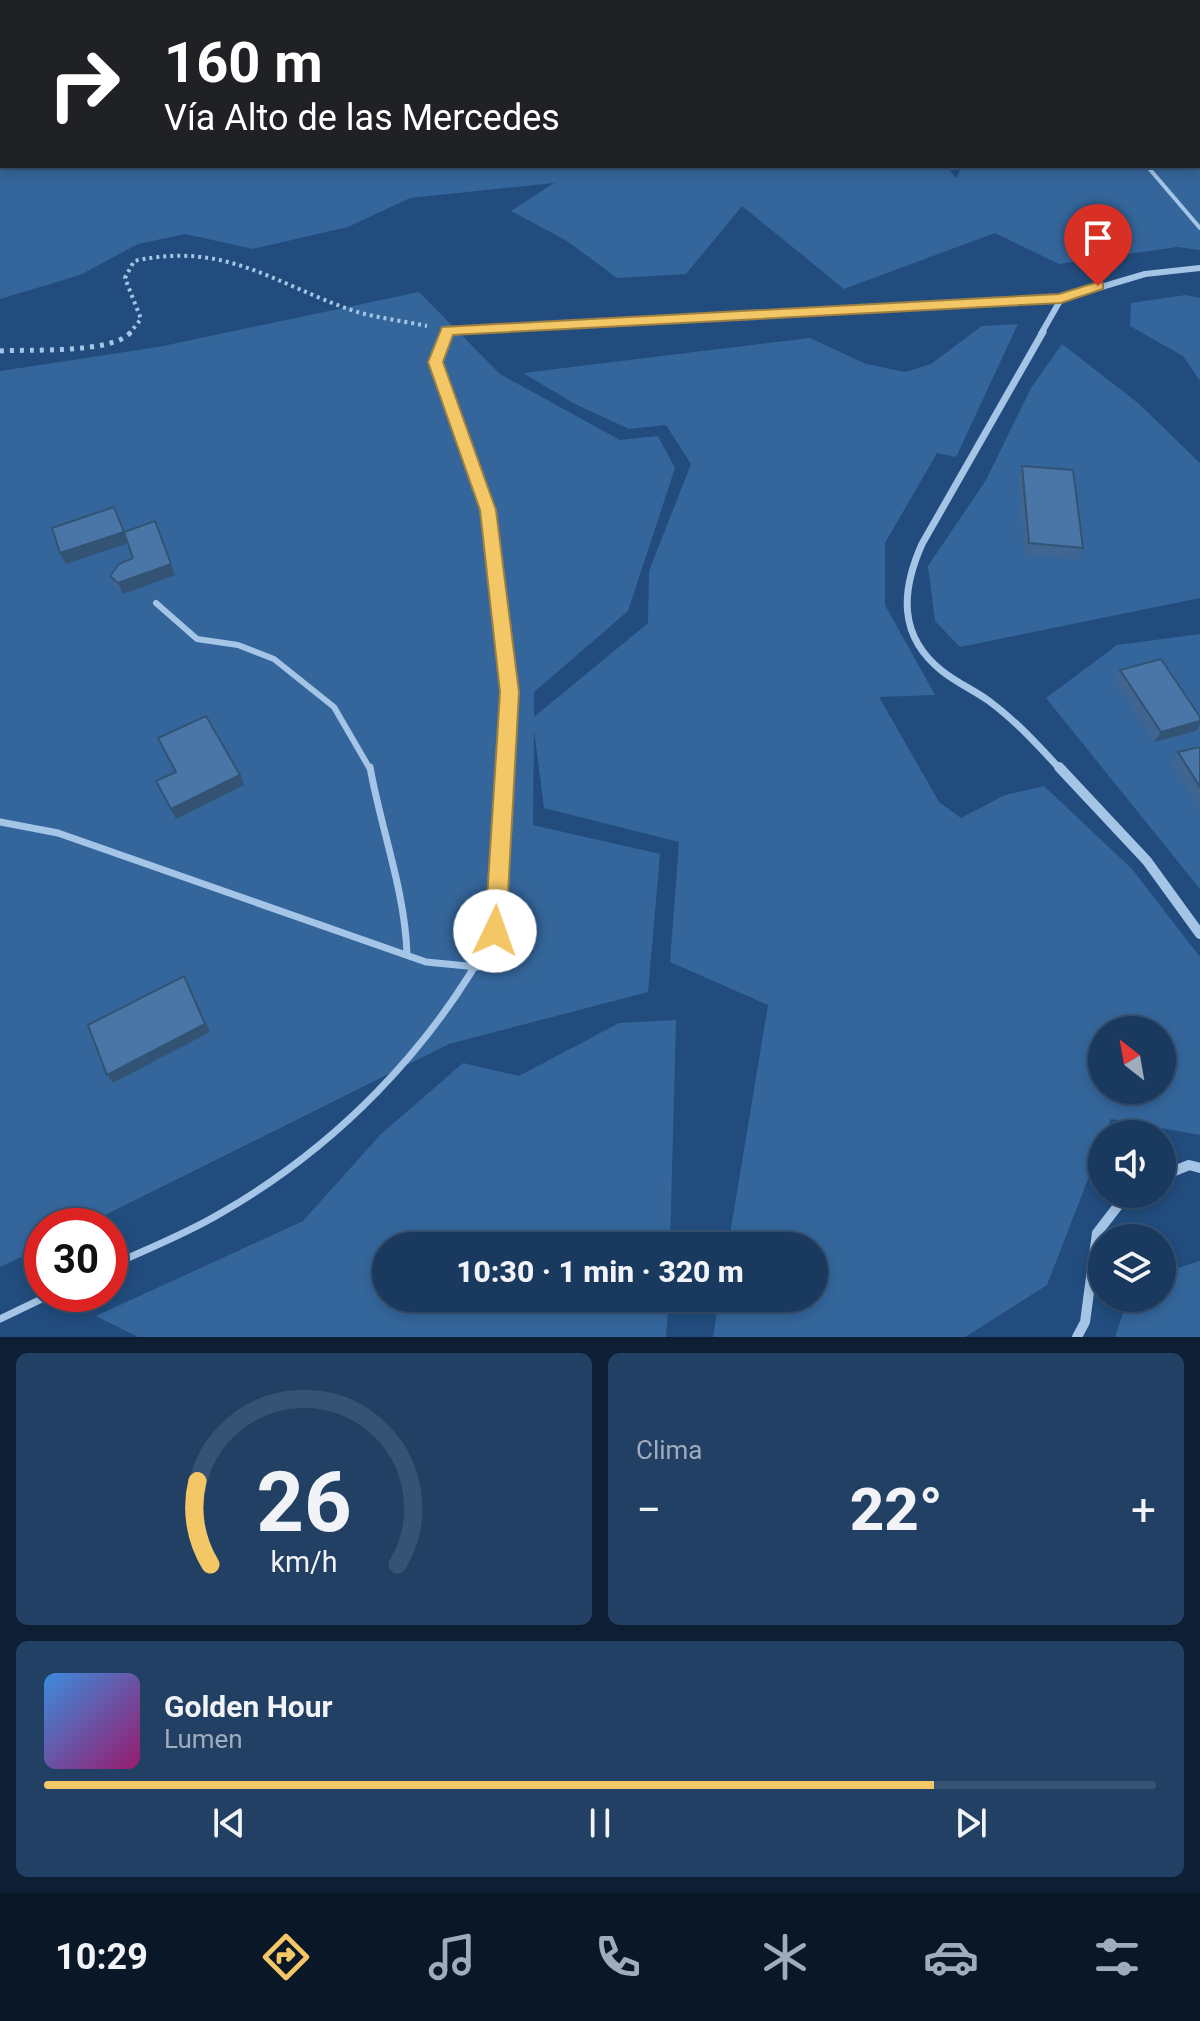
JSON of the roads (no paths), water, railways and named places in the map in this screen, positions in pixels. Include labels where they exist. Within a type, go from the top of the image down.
[{"type":"street","points":[[495,931],[509,692],[488,510],[435,362],[447,330],[1061,299],[1115,279],[1165,267],[1200,268]]},
{"type":"street","points":[[1061,299],[922,544],[908,575],[909,623],[919,647],[942,671],[988,700],[1025,731],[1147,861],[1200,934]]},
{"type":"street","points":[[1176,1170],[1189,1165],[1200,1168]]},
{"type":"street","points":[[1077,1337],[1085,1322],[1097,1233],[1116,1208]]},
{"type":"lane","points":[[1149,168],[1200,228]]},
{"type":"lane","points":[[156,603],[197,639],[238,645],[274,659],[334,707],[369,761],[380,825],[406,917],[407,954]]},
{"type":"lane","points":[[0,822],[58,833],[426,962],[478,967]]},
{"type":"lane","points":[[128,1258],[221,1214],[333,1137],[424,1038],[478,967],[495,931]]},
{"type":"lane","points":[[0,1319],[24,1307]]}]
